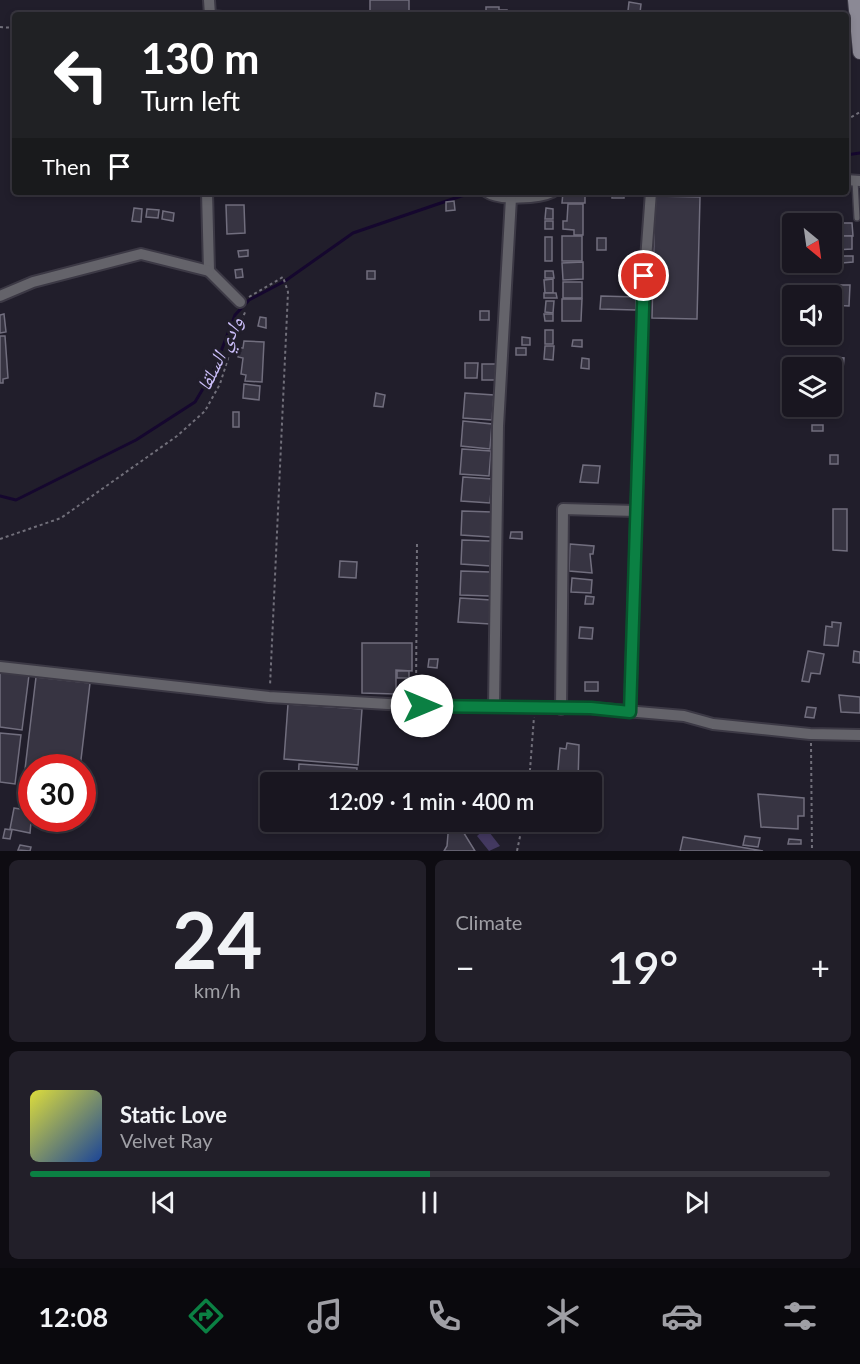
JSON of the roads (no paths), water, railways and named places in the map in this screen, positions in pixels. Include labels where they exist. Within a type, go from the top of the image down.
[{"type":"main road","points":[[855,0],[860,52]]},
{"type":"street","points":[[207,195],[209,271]]},
{"type":"street","points":[[491,195],[511,198],[532,195]]},
{"type":"street","points":[[630,712],[643,300],[651,195]]},
{"type":"street","points":[[494,706],[497,437],[511,198]]},
{"type":"street","points":[[0,296],[33,282],[141,254],[209,271],[240,302]]},
{"type":"street","points":[[561,709],[563,509],[636,511]]},
{"type":"street","points":[[0,667],[269,698],[415,706],[591,708],[684,716],[713,724],[812,734],[860,735]]},
{"type":"lane","points":[[854,180],[857,218]]},
{"type":"waterway","name":"وادي السلقا","points":[[849,155],[860,153]]},
{"type":"waterway","name":"وادي السلقا","points":[[0,496],[16,500],[136,440],[195,402],[213,372],[235,315],[249,300],[285,281],[353,233],[464,195]]}]
